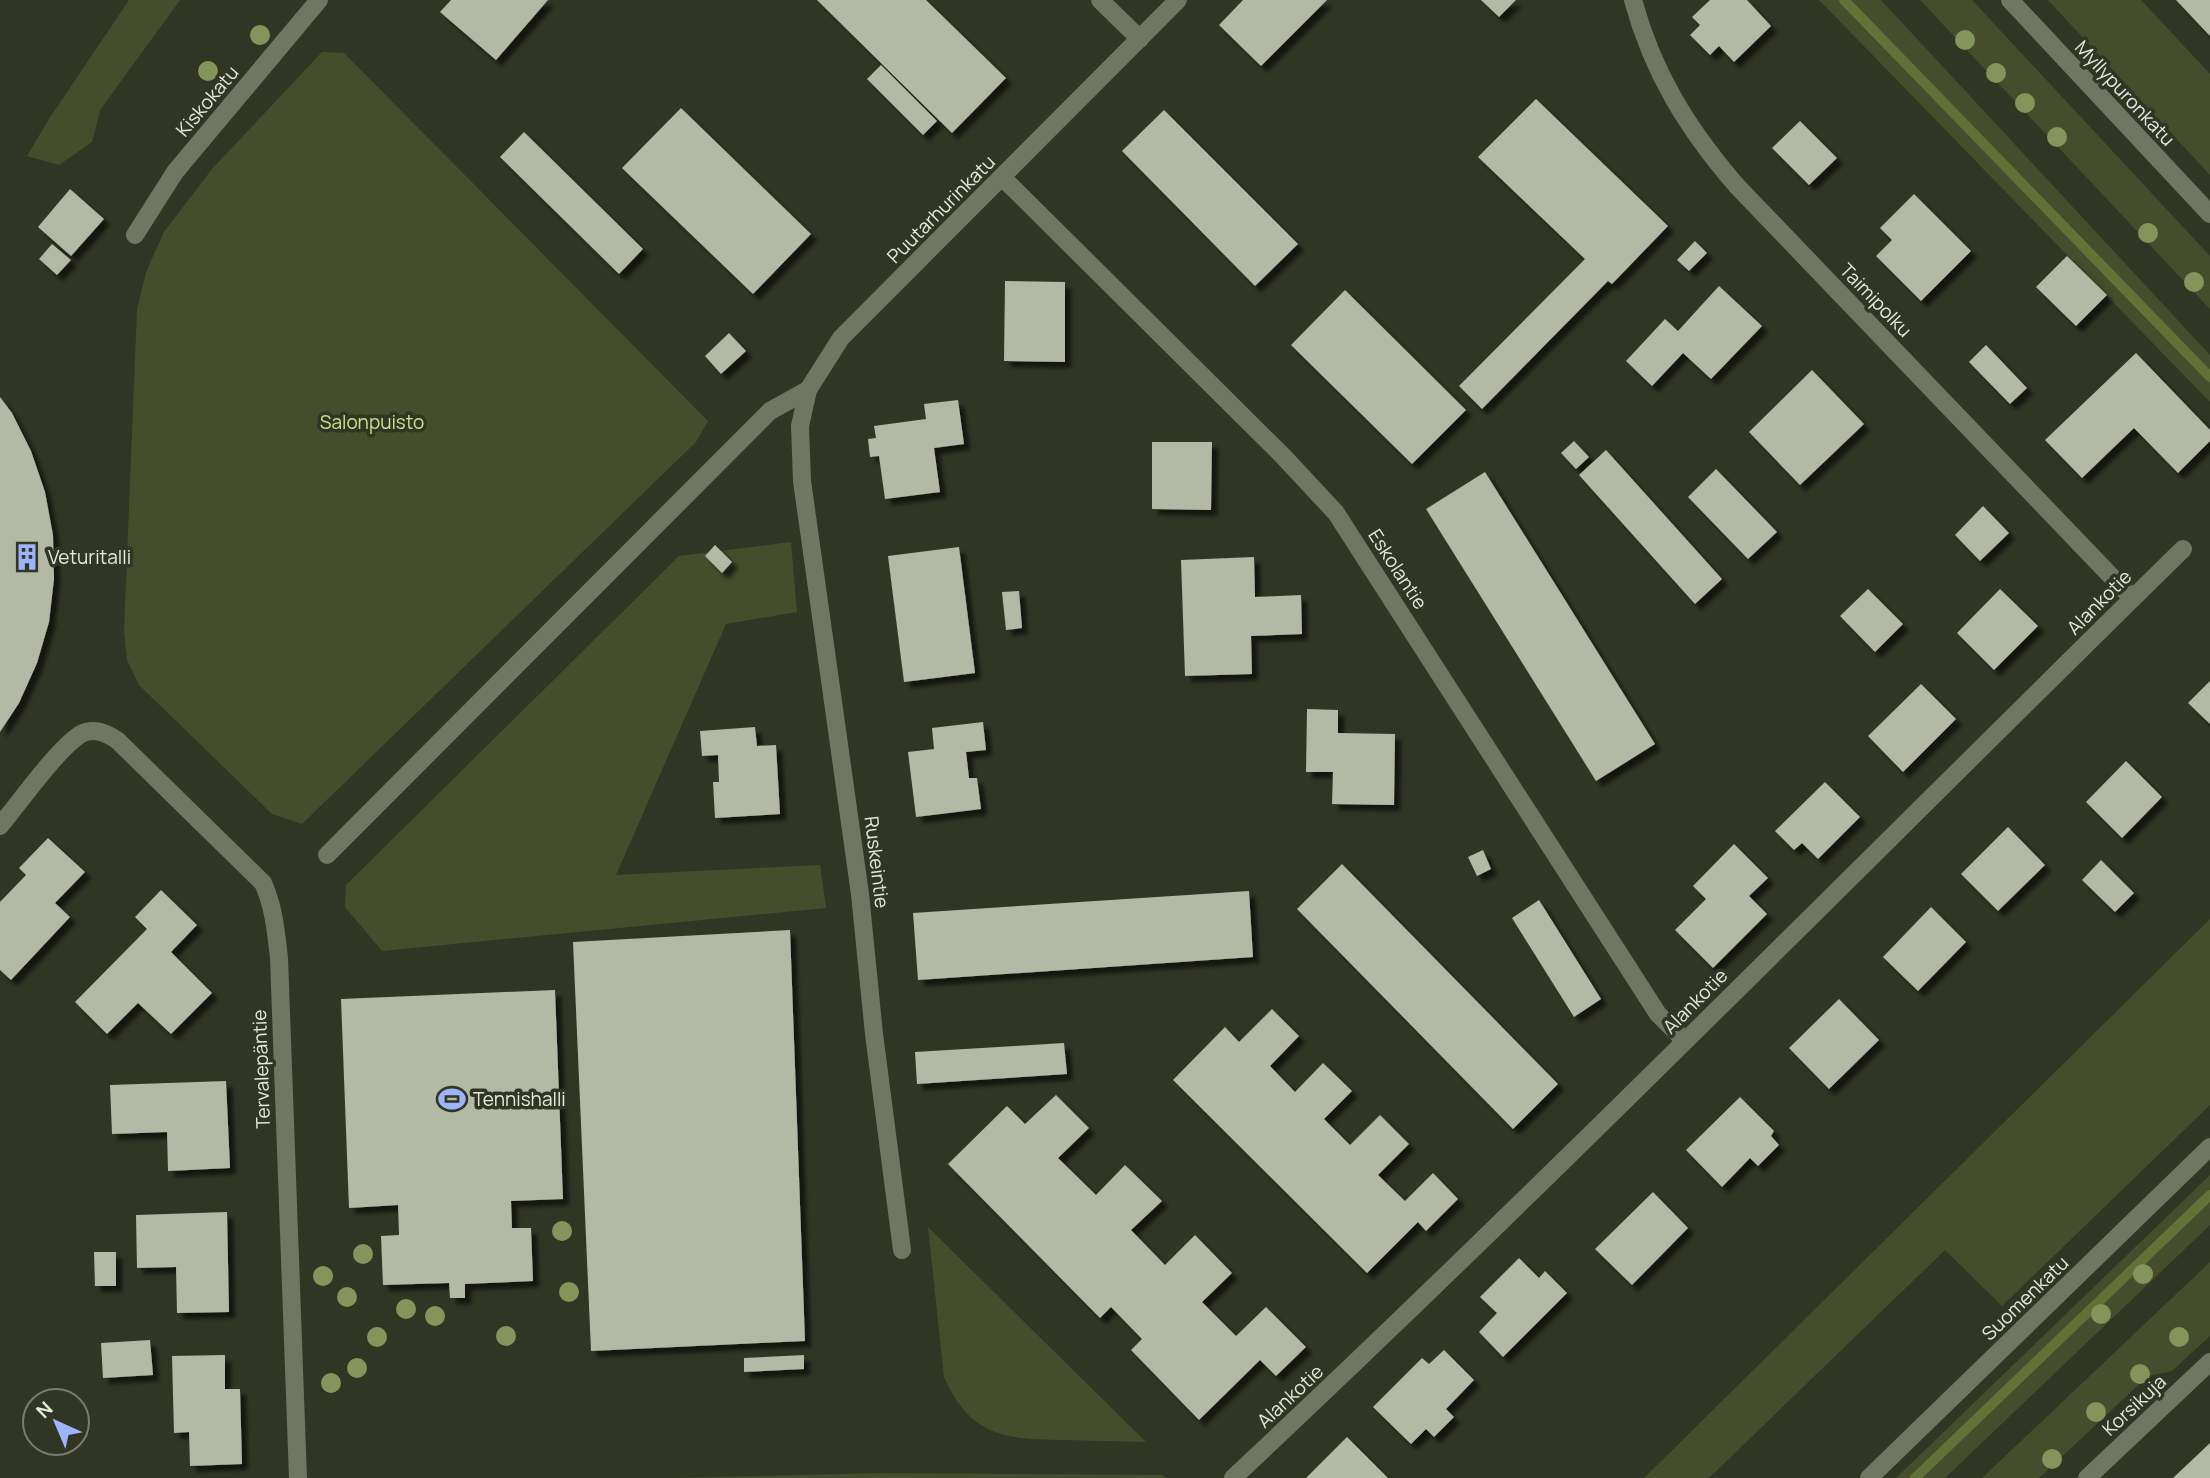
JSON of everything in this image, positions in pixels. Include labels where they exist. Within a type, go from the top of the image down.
[{"type":"street","name":"Kiskokatu","points":[[135,235],[175,172],[319,0]]},
{"type":"street","points":[[1100,0],[1140,39]]},
{"type":"street","name":"Puutarhurinkatu","points":[[802,481],[800,426],[808,390],[841,338],[1178,0]]},
{"type":"street","name":"Taimipolku","points":[[1633,0],[1654,64],[1703,146],[1736,185],[2132,598]]},
{"type":"street","name":"Myllypuronkatu","points":[[2010,0],[2210,214]]},
{"type":"street","name":"Eskolantie","points":[[1003,178],[1282,455],[1336,513],[1658,1014],[1685,1041]]},
{"type":"street","points":[[327,855],[770,411],[808,390]]},
{"type":"street","name":"Ruskeintie","points":[[802,481],[860,894],[874,1034],[902,1250]]},
{"type":"street","name":"Alankotie","points":[[1233,1478],[1359,1360],[2183,549]]},
{"type":"street","name":"Tervalepäntie","points":[[0,826],[64,749],[83,733],[101,731],[117,740],[263,883],[270,897],[279,958],[298,1478]]},
{"type":"street","name":"Suomenkatu","points":[[1869,1478],[2210,1146]]},
{"type":"street","name":"Korsikuja","points":[[2090,1477],[2210,1362]]},
{"type":"green space","points":[[129,0],[180,0],[100,110],[92,142],[59,165],[27,156],[49,119]]},
{"type":"green space","points":[[1819,0],[1881,0],[2210,355],[2210,402]]},
{"type":"green space","points":[[1920,0],[1972,0],[2210,256],[2210,309]]},
{"type":"green space","points":[[2048,0],[2141,0],[2210,74],[2210,175]]},
{"type":"green space","name":"Salonpuisto","points":[[322,52],[344,53],[708,421],[696,442],[302,824],[272,814],[139,685],[127,660],[124,631],[137,310],[146,272],[164,232],[212,169]]},
{"type":"green space","points":[[791,542],[797,612],[726,624],[616,875],[820,865],[826,908],[382,951],[345,907],[346,885],[679,556]]},
{"type":"green space","points":[[2210,919],[2210,1105],[2002,1306],[1945,1250],[1709,1478],[1644,1478]]},
{"type":"green space","points":[[2210,1175],[2210,1225],[1945,1478],[1896,1478]]},
{"type":"green space","points":[[928,1227],[1146,1442],[1024,1438],[992,1431],[966,1412],[954,1397],[944,1377]]},
{"type":"green space","points":[[2210,1262],[2210,1336],[2172,1371],[2148,1376],[2039,1478],[1982,1478]]},
{"type":"green space","points":[[879,1473],[1162,1475],[1167,1478],[677,1478]]},
{"type":"building","points":[[451,0],[548,0],[496,60],[440,12]]},
{"type":"building","points":[[817,0],[926,0],[1006,78],[952,133]]},
{"type":"building","points":[[1243,0],[1327,0],[1261,66],[1219,25]]},
{"type":"building","points":[[1481,0],[1516,0],[1499,17]]},
{"type":"building","points":[[1710,0],[1747,0],[1771,26],[1734,62],[1719,46],[1710,55],[1690,35],[1700,25],[1692,17]]},
{"type":"building","points":[[2176,0],[2210,0],[2210,36]]},
{"type":"building","points":[[881,65],[937,121],[923,135],[867,79]]},
{"type":"building","points":[[1536,99],[1668,226],[1612,284],[1608,281],[1482,409],[1459,386],[1585,259],[1478,157]]},
{"type":"building","points":[[681,108],[811,234],[753,294],[622,168]]},
{"type":"building","points":[[1164,110],[1298,244],[1255,286],[1122,151]]},
{"type":"building","points":[[1800,121],[1837,158],[1809,185],[1772,148]]},
{"type":"building","points":[[524,132],[643,249],[619,274],[500,157]]},
{"type":"building","points":[[70,189],[104,219],[71,256],[38,227]]},
{"type":"building","points":[[1914,194],[1971,251],[1921,301],[1876,256],[1892,240],[1880,228]]},
{"type":"building","points":[[1695,241],[1707,253],[1689,271],[1677,260]]},
{"type":"building","points":[[52,244],[71,260],[57,275],[39,259]]},
{"type":"building","points":[[2067,256],[2107,295],[2076,326],[2036,287]]},
{"type":"building","points":[[1005,281],[1065,282],[1065,362],[1004,361]]},
{"type":"building","points":[[1719,286],[1762,326],[1711,379],[1683,353],[1652,386],[1626,361],[1665,319],[1678,331]]},
{"type":"building","points":[[1345,290],[1466,410],[1412,464],[1291,345]]},
{"type":"building","points":[[729,333],[746,351],[721,374],[705,356]]},
{"type":"building","points":[[1986,345],[2027,388],[2010,404],[1969,362]]},
{"type":"building","points":[[2136,353],[2210,430],[2210,441],[2178,473],[2134,428],[2082,478],[2045,440]]},
{"type":"building","points":[[1812,370],[1864,424],[1800,485],[1749,432]]},
{"type":"building","name":"Veturitalli","points":[[0,397],[12,413],[31,451],[45,492],[53,535],[54,579],[49,622],[37,663],[19,703],[0,732]]},
{"type":"building","points":[[958,400],[964,444],[934,448],[940,492],[885,499],[879,456],[870,457],[868,439],[876,438],[874,426],[926,419],[924,404]]},
{"type":"building","points":[[1574,441],[1589,457],[1576,469],[1561,453]]},
{"type":"building","points":[[1152,442],[1212,442],[1211,510],[1152,509]]},
{"type":"building","points":[[1606,450],[1722,579],[1695,604],[1579,475]]},
{"type":"building","points":[[1716,469],[1777,532],[1748,559],[1688,497]]},
{"type":"building","points":[[1485,472],[1655,744],[1596,781],[1426,509]]},
{"type":"building","points":[[1983,506],[2009,533],[1980,561],[1955,535]]},
{"type":"building","points":[[715,545],[732,562],[722,573],[705,556]]},
{"type":"building","points":[[959,547],[975,673],[904,682],[888,556]]},
{"type":"building","points":[[1254,557],[1255,597],[1301,595],[1302,634],[1251,636],[1252,674],[1185,676],[1181,560]]},
{"type":"building","points":[[1868,589],[1903,624],[1875,652],[1840,616]]},
{"type":"building","points":[[2000,589],[2038,626],[1994,670],[1957,633]]},
{"type":"building","points":[[1019,591],[1022,628],[1006,630],[1002,592]]},
{"type":"building","points":[[2210,681],[2210,724],[2188,703]]},
{"type":"building","points":[[1921,684],[1956,719],[1903,772],[1868,736]]},
{"type":"building","points":[[1307,709],[1338,710],[1338,733],[1395,734],[1394,805],[1332,804],[1333,772],[1306,772]]},
{"type":"building","points":[[983,722],[986,750],[966,752],[969,778],[977,778],[981,809],[916,817],[908,752],[934,749],[932,728]]},
{"type":"building","points":[[755,727],[757,746],[776,745],[780,814],[715,818],[713,782],[719,782],[718,755],[702,756],[700,731]]},
{"type":"building","points":[[2126,761],[2162,797],[2122,838],[2086,802]]},
{"type":"building","points":[[1825,782],[1860,817],[1818,859],[1802,843],[1794,850],[1775,831]]},
{"type":"building","points":[[2008,827],[2045,865],[1998,911],[1961,874]]},
{"type":"building","points":[[48,838],[85,872],[55,903],[70,917],[11,980],[0,970],[0,902],[26,875],[19,868]]},
{"type":"building","points":[[1734,844],[1768,878],[1749,896],[1767,914],[1713,968],[1675,930],[1706,899],[1693,886]]},
{"type":"building","points":[[1483,850],[1491,869],[1477,876],[1468,857]]},
{"type":"building","points":[[2101,860],[2134,893],[2115,912],[2082,880]]},
{"type":"building","points":[[1342,864],[1558,1084],[1513,1129],[1297,909]]},
{"type":"building","points":[[161,890],[197,925],[171,952],[212,993],[171,1034],[138,1003],[107,1034],[75,1002],[147,929],[135,917]]},
{"type":"building","points":[[1249,891],[1253,957],[918,980],[913,913]]},
{"type":"building","points":[[1539,900],[1601,999],[1574,1017],[1512,918]]},
{"type":"building","points":[[1931,907],[1966,942],[1918,991],[1883,957]]},
{"type":"building","points":[[790,930],[805,1341],[591,1351],[573,942]]},
{"type":"building","name":"Tennishalli","points":[[555,990],[563,1199],[511,1201],[512,1228],[531,1228],[533,1281],[465,1284],[465,1298],[450,1298],[449,1283],[383,1285],[381,1236],[399,1235],[398,1205],[349,1208],[341,999]]},
{"type":"building","points":[[1839,999],[1879,1040],[1829,1089],[1789,1048]]},
{"type":"building","points":[[1272,1009],[1299,1036],[1270,1066],[1295,1092],[1323,1063],[1352,1091],[1324,1119],[1350,1145],[1380,1115],[1409,1144],[1378,1175],[1405,1201],[1433,1173],[1458,1199],[1426,1231],[1418,1222],[1367,1273],[1173,1080],[1225,1027],[1239,1042]]},
{"type":"building","points":[[1064,1043],[1067,1074],[917,1084],[915,1052]]},
{"type":"building","points":[[226,1081],[230,1168],[168,1171],[167,1132],[112,1134],[110,1085]]},
{"type":"building","points":[[1056,1095],[1089,1128],[1058,1158],[1096,1195],[1125,1165],[1162,1201],[1131,1230],[1165,1265],[1195,1235],[1232,1273],[1202,1302],[1236,1336],[1266,1307],[1306,1347],[1276,1376],[1260,1360],[1199,1420],[1131,1350],[1142,1339],[1111,1307],[1100,1318],[948,1164],[1007,1106],[1025,1124]]},
{"type":"building","points":[[1740,1097],[1774,1131],[1771,1136],[1779,1145],[1758,1166],[1750,1158],[1722,1187],[1686,1150]]},
{"type":"building","points":[[1653,1192],[1688,1228],[1632,1285],[1595,1249]]},
{"type":"building","points":[[227,1212],[229,1312],[177,1313],[176,1267],[137,1268],[136,1215]]},
{"type":"building","points":[[94,1252],[116,1252],[116,1286],[95,1286]]},
{"type":"building","points":[[1519,1258],[1539,1278],[1545,1271],[1567,1293],[1503,1357],[1479,1332],[1497,1313],[1480,1297]]},
{"type":"building","points":[[150,1340],[153,1375],[103,1378],[101,1343]]},
{"type":"building","points":[[1444,1350],[1474,1380],[1446,1409],[1454,1417],[1434,1437],[1426,1429],[1411,1444],[1373,1407],[1422,1358],[1429,1364]]},
{"type":"building","points":[[225,1355],[225,1389],[240,1389],[242,1464],[190,1466],[189,1432],[174,1433],[172,1356]]},
{"type":"building","points":[[804,1355],[804,1369],[744,1372],[744,1358]]},
{"type":"building","points":[[1347,1437],[1388,1478],[1306,1478]]},
{"type":"building","points":[[2210,1443],[2210,1478],[2173,1478]]},
{"type":"waterway","points":[[1844,0],[2210,377]]},
{"type":"waterway","points":[[1915,1478],[2210,1195]]},
{"type":"place","name":"Veturitalli","points":[[27,557]]},
{"type":"place","name":"Tennishalli","points":[[452,1099]]}]
